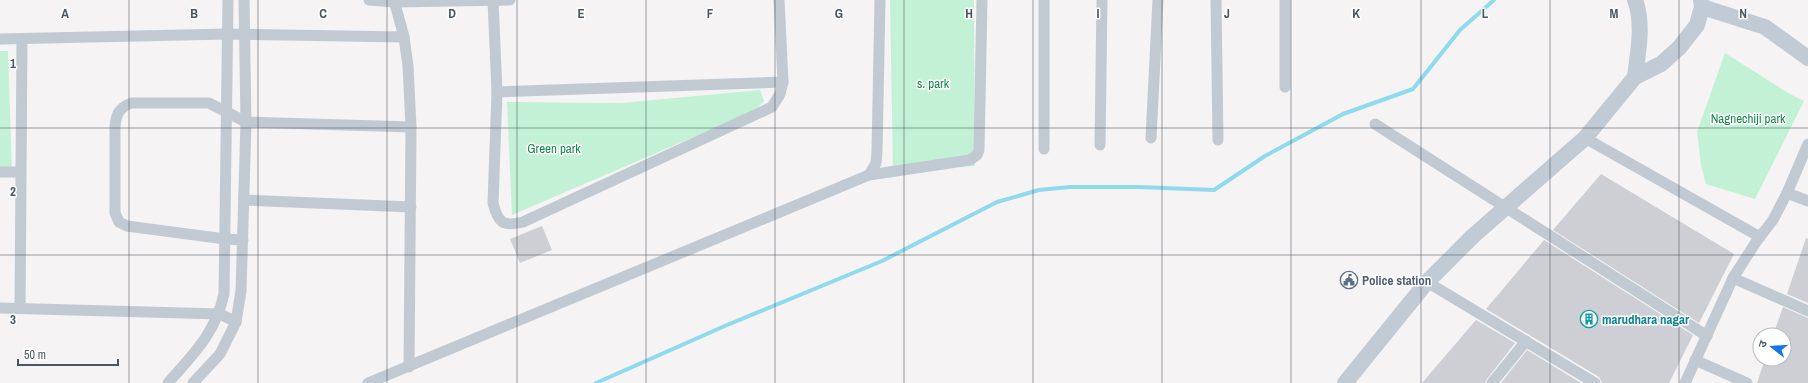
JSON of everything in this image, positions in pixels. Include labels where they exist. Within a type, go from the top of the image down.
[{"type":"street","points":[[168,383],[205,341],[220,314],[224,294],[228,113],[228,0]]},
{"type":"street","points":[[193,383],[220,354],[236,322],[241,291],[246,122],[244,0]]},
{"type":"street","points":[[369,0],[510,0]]},
{"type":"street","points":[[493,0],[497,92],[494,203],[496,214],[502,222],[510,225],[524,222],[772,108],[780,94],[783,82],[779,0]]},
{"type":"street","points":[[869,175],[876,163],[878,152],[880,0]]},
{"type":"street","points":[[368,383],[869,175],[970,160],[977,155],[979,150],[982,0]]},
{"type":"street","points":[[1044,0],[1044,149]]},
{"type":"street","points":[[1100,145],[1102,0]]},
{"type":"street","points":[[1151,138],[1158,0]]},
{"type":"street","points":[[1216,0],[1218,140]]},
{"type":"street","points":[[1285,0],[1285,87]]},
{"type":"street","points":[[1635,0],[1638,9],[1640,34],[1635,77]]},
{"type":"street","points":[[394,1],[404,37],[408,66],[411,127],[409,367]]},
{"type":"street","points":[[1345,383],[1427,282],[1506,206],[1584,138],[1635,77],[1661,64],[1679,48],[1697,25],[1702,4],[1765,27],[1808,58]]},
{"type":"street","points":[[0,39],[228,34],[404,37]]},
{"type":"street","points":[[20,308],[22,39]]},
{"type":"street","points":[[497,92],[783,82]]},
{"type":"street","points":[[243,240],[127,226],[119,222],[115,213],[115,127],[116,115],[123,107],[131,103],[209,103],[246,122],[411,127]]},
{"type":"street","points":[[1375,124],[1506,206],[1707,336]]},
{"type":"street","points":[[1584,138],[1760,237]]},
{"type":"street","points":[[1685,383],[1733,278],[1773,220],[1787,193],[1808,144]]},
{"type":"street","points":[[0,172],[20,172]]},
{"type":"street","points":[[1787,193],[1808,201]]},
{"type":"street","points":[[244,200],[411,207]]},
{"type":"street","points":[[1733,278],[1808,310]]},
{"type":"street","points":[[1427,282],[1595,383]]},
{"type":"street","points":[[0,308],[220,314],[236,322]]},
{"type":"street","points":[[1492,383],[1526,341]]},
{"type":"street","points":[[1695,360],[1747,383]]},
{"type":"green space","name":"s. park","points":[[890,0],[974,0],[975,166],[893,170]]},
{"type":"green space","points":[[0,51],[8,51],[12,175],[0,175]]},
{"type":"green space","name":"Nagnechiji park","points":[[1725,53],[1790,94],[1804,101],[1755,199],[1706,184],[1701,165],[1697,132]]},
{"type":"green space","name":"Green park","points":[[760,90],[764,101],[754,111],[512,215],[507,102],[621,103]]},
{"type":"building","points":[[1601,174],[1734,254],[1699,323],[1553,230]]},
{"type":"building","points":[[542,226],[552,250],[520,263],[510,239]]},
{"type":"building","points":[[1806,238],[1808,239],[1808,303],[1787,294]]},
{"type":"building","points":[[1544,240],[1693,335],[1669,383],[1602,383],[1599,377],[1486,309]]},
{"type":"building","points":[[1783,307],[1808,318],[1808,383],[1757,383],[1762,367],[1792,367],[1792,327],[1776,327]]},
{"type":"building","points":[[1476,320],[1515,343],[1485,383],[1422,383]]},
{"type":"building","points":[[1527,350],[1581,383],[1501,383]]},
{"type":"waterway","points":[[596,383],[727,325],[882,261],[997,202],[1039,190],[1070,187],[1139,187],[1214,190],[1265,156],[1343,114],[1413,89],[1460,30],[1494,0]]},
{"type":"place","name":"Police station","points":[[1349,280]]},
{"type":"place","name":"marudhara nagar","points":[[1589,319]]}]
